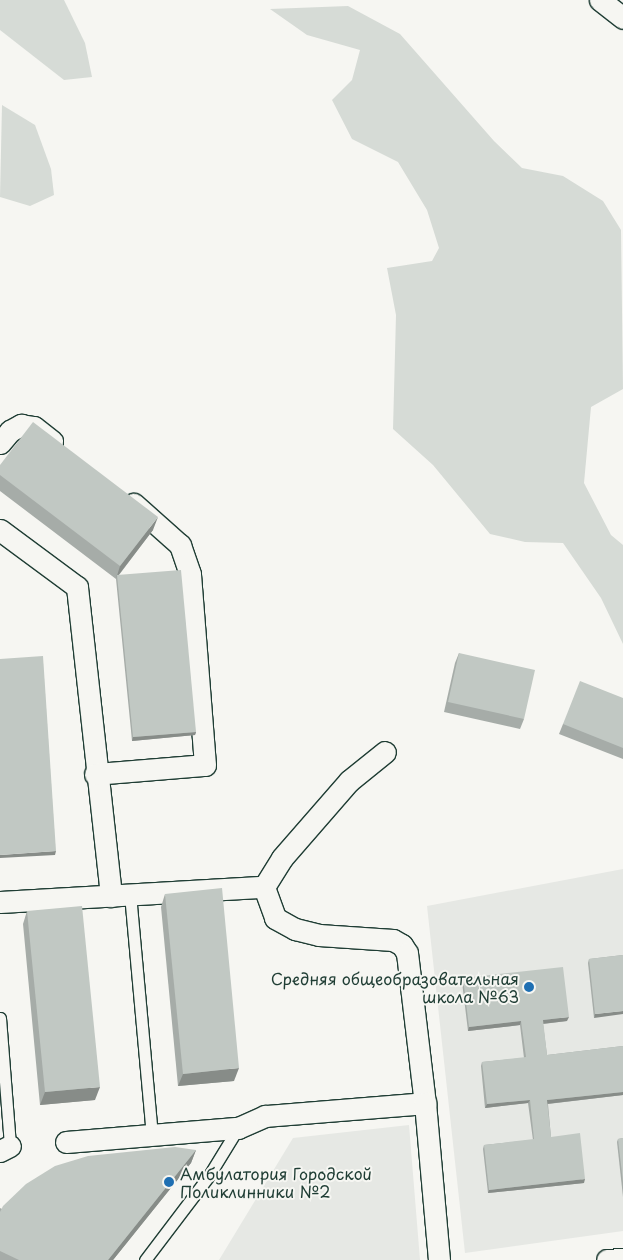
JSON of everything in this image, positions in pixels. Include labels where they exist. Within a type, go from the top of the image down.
[{"type":"street","points":[[600,0],[623,18]]},
{"type":"street","points":[[0,443],[10,431],[21,425],[34,427],[66,452]]},
{"type":"street","points":[[95,774],[205,765],[190,574],[180,545],[160,524],[121,494]]},
{"type":"street","points":[[0,530],[77,587],[95,774],[121,895]]},
{"type":"street","points":[[264,887],[282,858],[349,781],[386,752]]},
{"type":"street","points":[[0,902],[264,887]]},
{"type":"street","points":[[264,887],[275,918],[294,929],[319,936],[393,940],[402,945],[407,953],[425,1103],[439,1260]]},
{"type":"street","points":[[66,1142],[238,1128],[266,1116],[425,1103]]},
{"type":"street","points":[[607,1260],[623,1259]]},
{"type":"lane","points":[[121,895],[152,1135]]},
{"type":"lane","points":[[0,1018],[5,1148]]},
{"type":"lane","points":[[144,1260],[208,1176],[238,1128]]},
{"type":"shaded area","points":[[0,0],[64,0],[85,43],[92,77],[64,80],[0,30]]},
{"type":"shaded area","points":[[348,6],[400,34],[494,141],[522,168],[563,176],[603,201],[621,230],[623,389],[591,407],[584,483],[611,535],[623,545],[623,644],[601,598],[563,543],[525,542],[490,534],[433,465],[393,429],[396,315],[387,268],[432,261],[439,248],[427,210],[398,162],[352,139],[332,100],[352,80],[360,50],[307,35],[270,9]]},
{"type":"shaded area","points":[[2,105],[35,125],[51,169],[54,195],[30,206],[0,197]]},
{"type":"shaded area","name":"Средняя общеобразовательная школа №63","points":[[623,869],[623,1231],[465,1253],[427,906]]},
{"type":"shaded area","points":[[409,1125],[420,1260],[219,1260],[293,1138]]},
{"type":"building","points":[[33,422],[158,517],[120,566],[0,475],[0,465]]},
{"type":"building","points":[[181,570],[196,732],[133,737],[117,575]]},
{"type":"building","points":[[459,653],[535,670],[524,719],[448,702]]},
{"type":"building","points":[[43,656],[56,851],[0,855],[0,659]]},
{"type":"building","points":[[580,681],[623,698],[623,748],[563,724]]},
{"type":"building","points":[[222,888],[239,1068],[183,1074],[165,894]]},
{"type":"building","points":[[82,906],[100,1087],[45,1092],[27,911]]},
{"type":"building","points":[[623,955],[623,1011],[595,1014],[589,959]]},
{"type":"building","points":[[563,967],[569,1017],[543,1020],[547,1055],[623,1046],[623,1092],[547,1100],[551,1137],[580,1133],[585,1179],[489,1190],[484,1145],[534,1139],[530,1100],[487,1104],[482,1062],[526,1057],[521,1021],[469,1027],[463,978]]},
{"type":"building","points":[[623,1138],[623,1182],[618,1139]]},
{"type":"building","points":[[175,1147],[196,1150],[108,1260],[19,1260],[0,1251],[0,1212],[3,1206],[26,1184],[55,1166],[88,1156]]},
{"type":"place","name":"Средняя общеобразовательная школа №63","points":[[529,987]]},
{"type":"place","name":"Амбулатория Городской Поликлинники №2","points":[[169,1182]]}]
